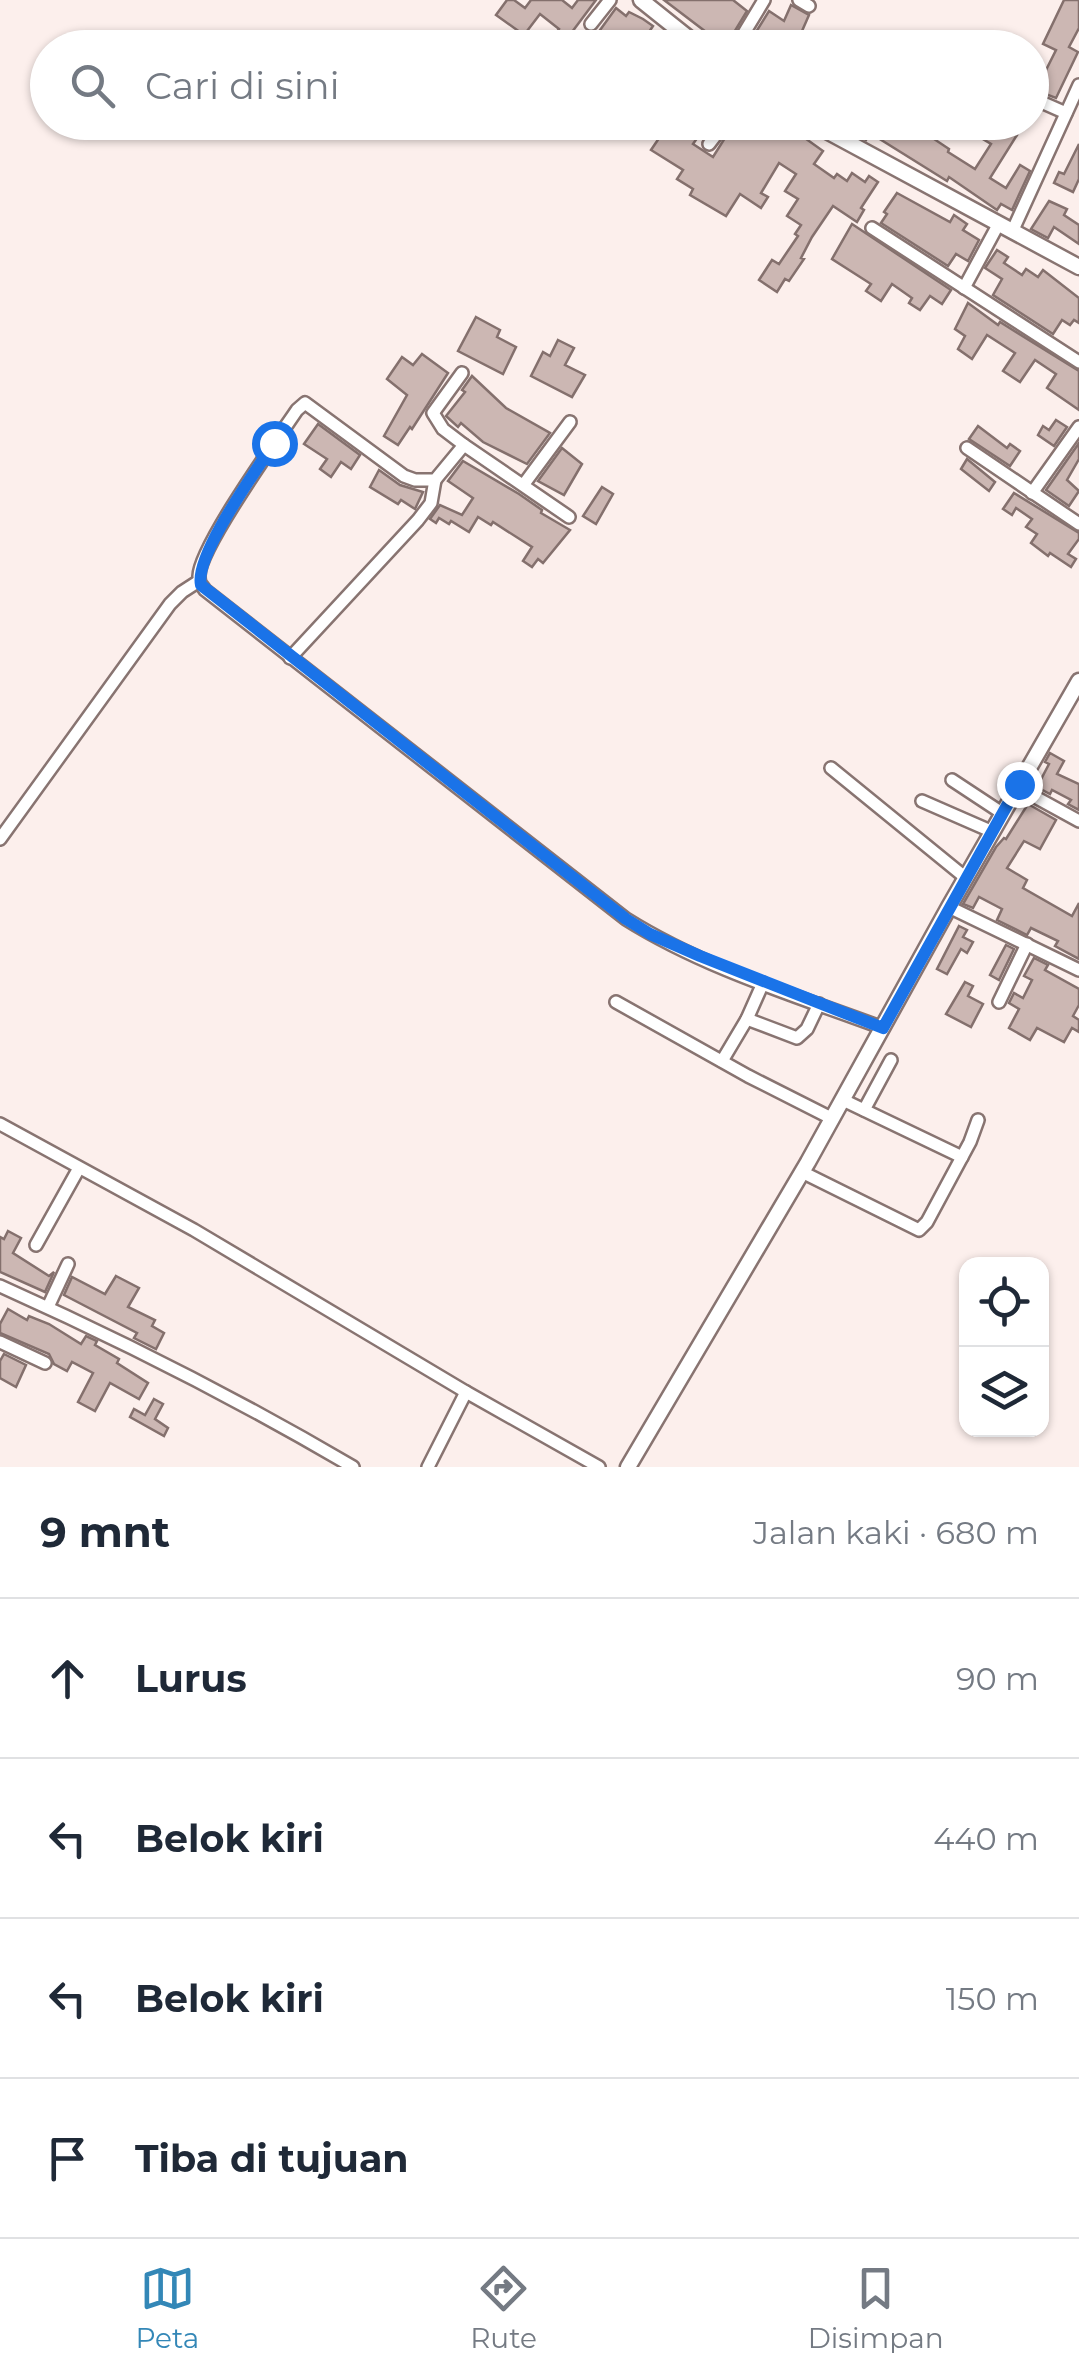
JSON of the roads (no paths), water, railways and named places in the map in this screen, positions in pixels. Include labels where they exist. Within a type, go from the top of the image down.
[{"type":"street","points":[[591,24],[610,0]]},
{"type":"street","points":[[641,0],[678,30]]},
{"type":"street","points":[[746,30],[764,0]]},
{"type":"street","points":[[964,288],[1005,229],[1079,85]]},
{"type":"street","points":[[1049,106],[1066,114]]},
{"type":"street","points":[[709,144],[712,140]]},
{"type":"street","points":[[844,140],[1079,267]]},
{"type":"street","points":[[872,228],[1079,362]]},
{"type":"street","points":[[462,373],[433,413],[443,429],[569,517]]},
{"type":"street","points":[[434,480],[404,476],[313,406],[302,404],[222,524],[200,570],[199,582],[290,658],[626,919],[650,934],[763,983],[883,1028]]},
{"type":"street","points":[[524,484],[570,422]]},
{"type":"street","points":[[1032,493],[1079,427]]},
{"type":"street","points":[[290,658],[418,520],[431,503],[434,480],[464,445]]},
{"type":"street","points":[[967,448],[1079,524]]},
{"type":"street","points":[[0,839],[170,604],[199,582]]},
{"type":"street","points":[[628,1467],[833,1119],[1079,680]]},
{"type":"street","points":[[831,768],[966,878]]},
{"type":"street","points":[[952,780],[1002,813]]},
{"type":"street","points":[[1017,787],[1079,822]]},
{"type":"street","points":[[922,800],[992,832]]},
{"type":"street","points":[[949,907],[1079,970]]},
{"type":"street","points":[[999,1002],[1027,944]]},
{"type":"street","points":[[722,1061],[763,983]]},
{"type":"street","points":[[616,1002],[833,1119]]},
{"type":"street","points":[[747,1019],[798,1038],[820,1004]]},
{"type":"street","points":[[864,1110],[891,1060]]},
{"type":"street","points":[[843,1100],[962,1157]]},
{"type":"street","points":[[802,1172],[920,1230],[962,1157],[978,1120]]},
{"type":"street","points":[[1,1126],[194,1230],[600,1467]]},
{"type":"street","points":[[36,1244],[79,1168]]},
{"type":"street","points":[[48,1308],[68,1264]]},
{"type":"street","points":[[0,1286],[275,1421],[353,1467]]},
{"type":"street","points":[[0,1342],[45,1363]]},
{"type":"street","points":[[428,1467],[466,1392]]}]
